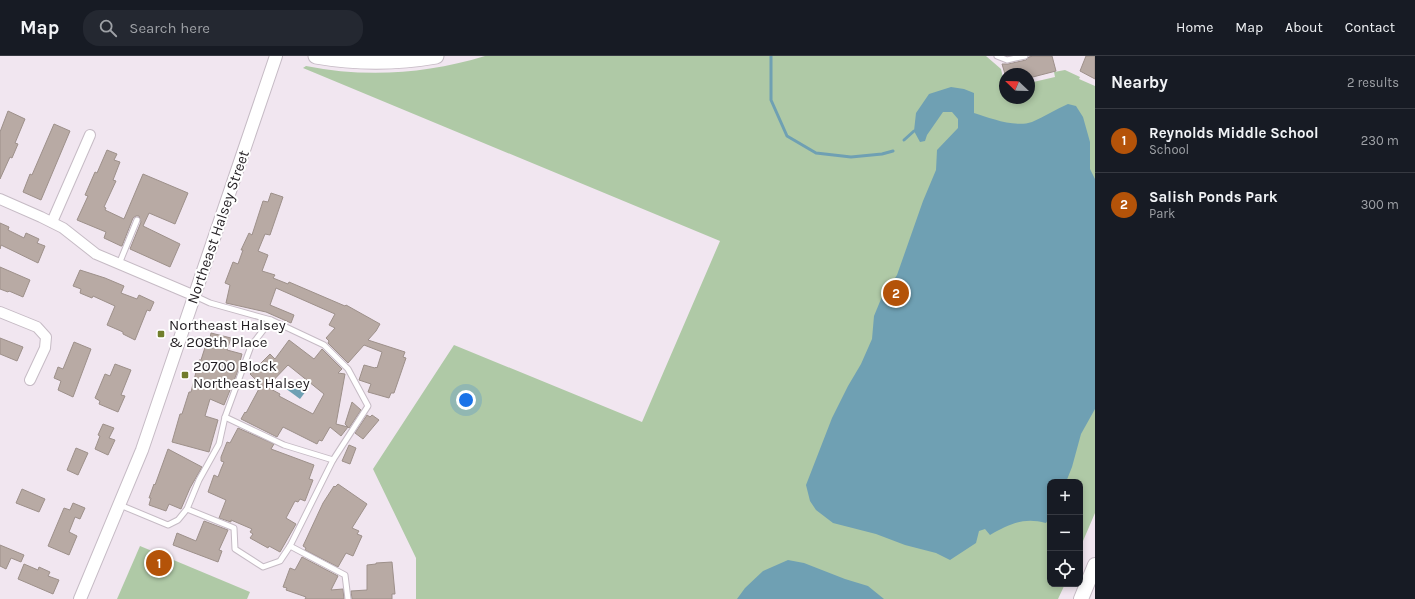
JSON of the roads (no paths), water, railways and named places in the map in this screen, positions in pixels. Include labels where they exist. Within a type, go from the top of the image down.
[{"type":"main road","points":[[316,56],[346,60],[387,62],[436,56]]},
{"type":"main road","points":[[1081,599],[1095,565]]},
{"type":"street","name":"Northeast Halsey Street","points":[[80,599],[142,450],[276,56]]},
{"type":"street","points":[[52,222],[90,135]]},
{"type":"street","points":[[0,199],[63,228],[96,254],[195,296]]},
{"type":"street","points":[[0,312],[37,327],[46,337],[45,348],[30,380]]},
{"type":"lane","points":[[997,56],[1007,60],[1025,56]]},
{"type":"lane","points":[[119,264],[137,220]]},
{"type":"lane","points":[[187,509],[234,528],[235,549],[263,567],[280,562],[290,546],[333,460],[368,406],[348,369],[324,345],[271,320],[210,303],[195,296]]},
{"type":"lane","points":[[120,505],[168,525],[178,520],[187,509],[199,480],[219,444],[226,417],[251,346],[271,320]]},
{"type":"lane","points":[[226,417],[284,445],[333,460]]},
{"type":"lane","points":[[290,546],[345,575],[348,599]]},
{"type":"water","points":[[951,87],[964,89],[974,93],[974,113],[1003,122],[1018,124],[1032,122],[1068,104],[1076,106],[1083,117],[1090,142],[1090,169],[1095,179],[1095,409],[1081,434],[1067,479],[1047,479],[1046,523],[1038,521],[1023,521],[1010,525],[990,535],[985,529],[979,531],[976,543],[950,560],[936,553],[905,545],[876,534],[833,523],[816,510],[810,501],[806,485],[832,418],[861,364],[872,339],[874,316],[881,299],[897,275],[923,201],[936,170],[937,150],[958,128],[958,119],[952,112],[943,112],[927,135],[925,141],[920,142],[914,131],[916,113],[929,94]]},
{"type":"water","points":[[291,380],[306,391],[300,399],[285,388],[287,381]]},
{"type":"water","points":[[788,560],[804,563],[868,586],[884,599],[737,599],[745,588],[763,571]]},
{"type":"waterway","points":[[771,56],[771,100],[787,136],[816,153],[851,157],[882,154],[893,151]]},
{"type":"waterway","points":[[904,140],[914,131]]},
{"type":"place","name":"Salish Ponds Park","points":[[896,293]]},
{"type":"place","name":"Northeast Halsey & 208th Place","points":[[161,334]]},
{"type":"place","name":"20700 Block Northeast Halsey","points":[[185,375]]},
{"type":"place","name":"Reynolds Middle School","points":[[159,563]]}]
